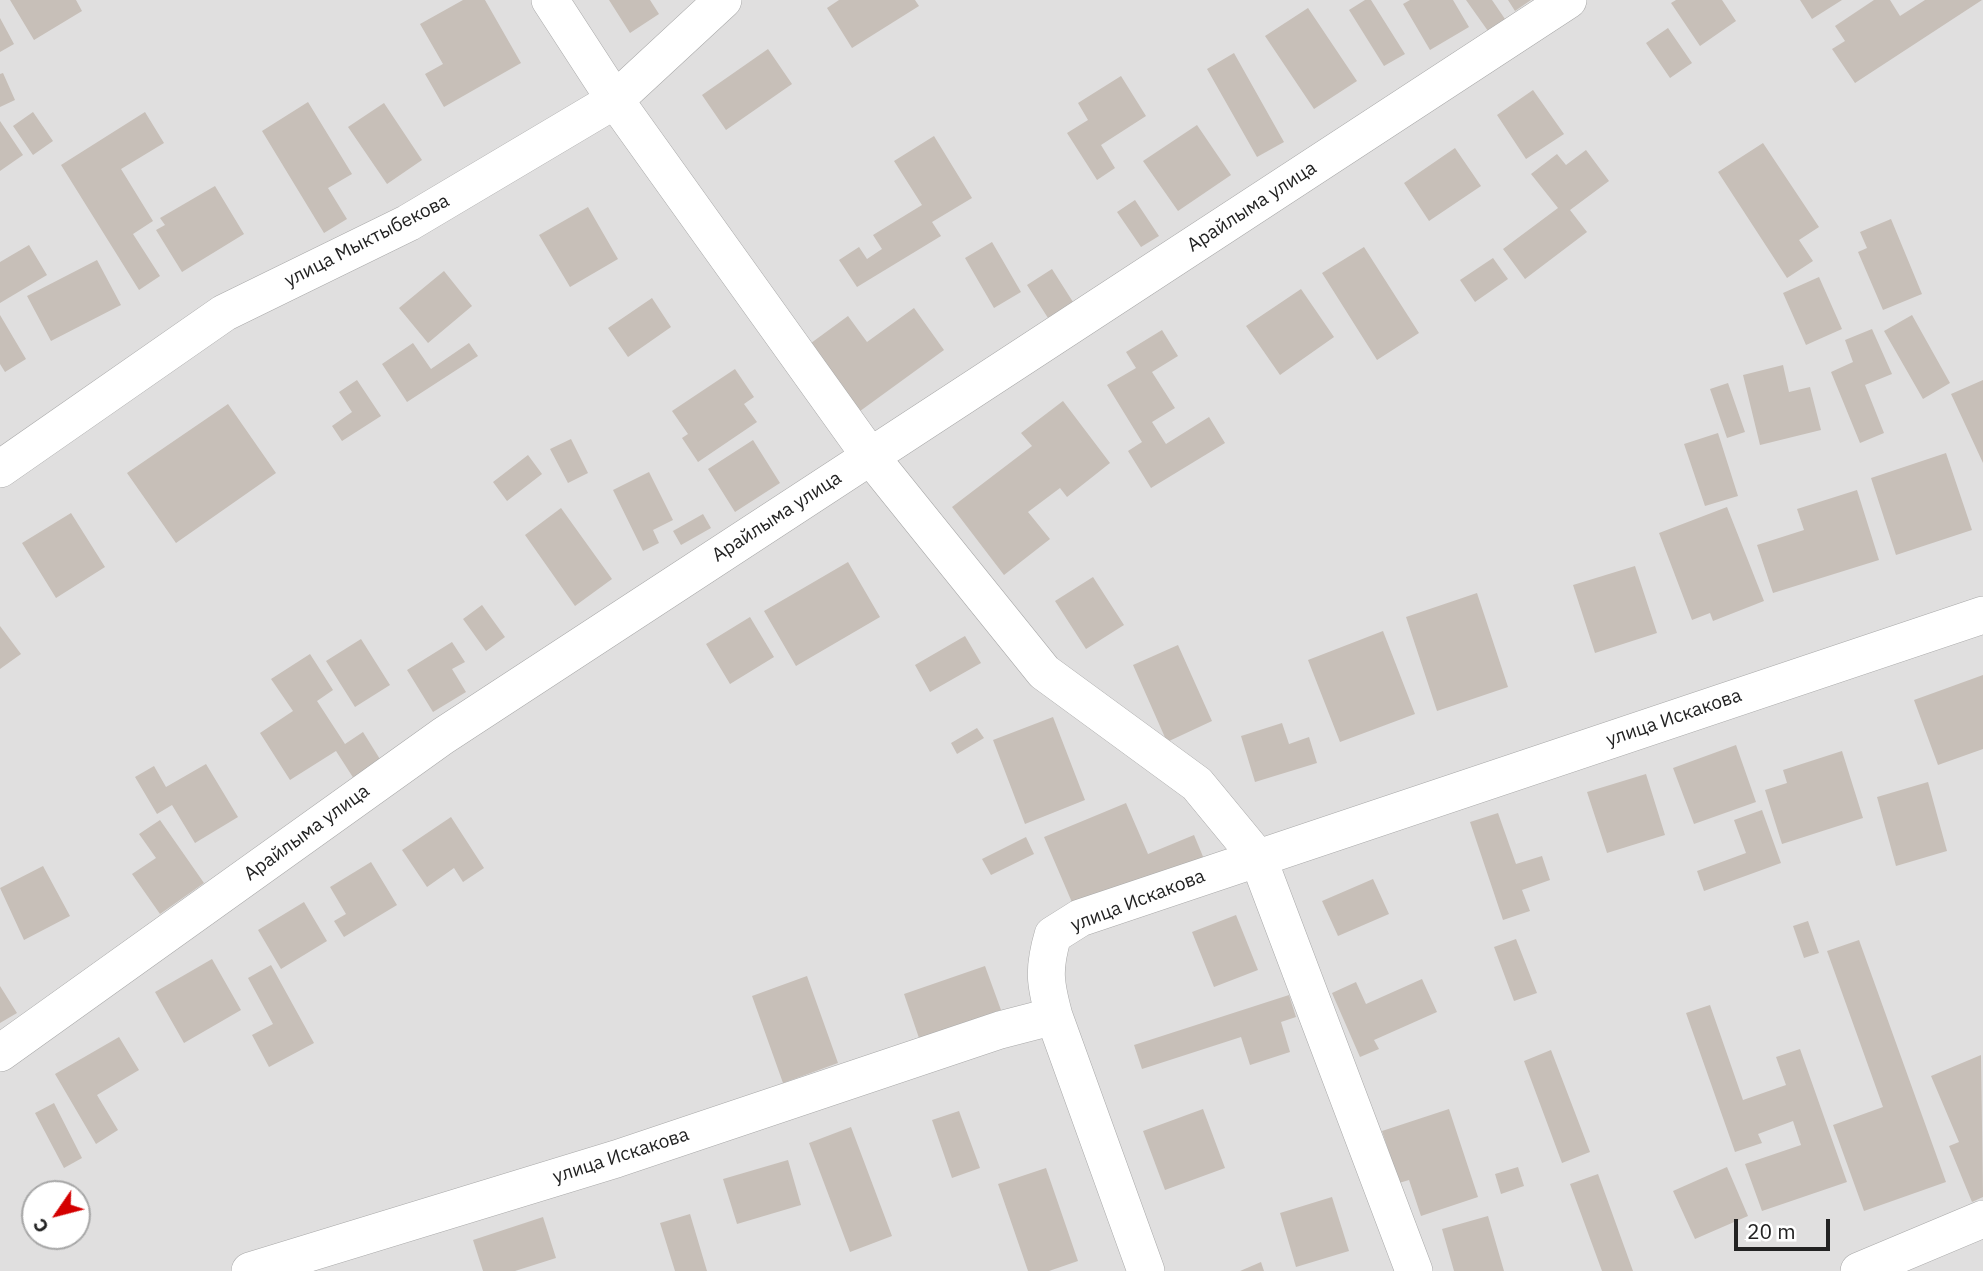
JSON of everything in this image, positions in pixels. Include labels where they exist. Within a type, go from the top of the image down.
[{"type":"street","points":[[550,0],[615,100],[870,456],[1044,673],[1197,784],[1258,858],[1414,1271]]},
{"type":"street","name":"улица Мыктыбекова","points":[[0,468],[224,313],[408,223],[615,100],[723,0]]},
{"type":"street","name":"Арайлыма улица","points":[[0,1053],[443,736],[1568,0]]},
{"type":"street","name":"улица Искакова","points":[[250,1271],[616,1159],[1000,1030],[1054,1016],[1044,978],[1053,936],[1080,918],[1983,615]]},
{"type":"street","points":[[1054,1016],[1146,1271]]},
{"type":"street","points":[[1859,1271],[1983,1219]]},
{"type":"shaded area","points":[[0,0],[1983,0],[1983,1271],[0,1271]]},
{"type":"building","points":[[10,0],[76,0],[82,11],[34,40]]},
{"type":"building","points":[[463,0],[485,0],[521,63],[444,107],[425,74],[443,64],[420,24]]},
{"type":"building","points":[[609,0],[650,0],[659,14],[630,33]]},
{"type":"building","points":[[839,0],[915,0],[919,6],[852,48],[827,8]]},
{"type":"building","points":[[1365,0],[1371,0],[1405,54],[1384,66],[1349,10]]},
{"type":"building","points":[[1410,0],[1453,0],[1469,27],[1430,50],[1403,4]]},
{"type":"building","points":[[1466,0],[1492,0],[1505,19],[1488,31]]},
{"type":"building","points":[[1508,0],[1531,0],[1515,11]]},
{"type":"building","points":[[1676,0],[1722,0],[1736,21],[1700,46],[1671,3]]},
{"type":"building","points":[[1800,0],[1842,0],[1812,19]]},
{"type":"building","points":[[1874,0],[1890,0],[1900,16],[1925,0],[1982,0],[1855,83],[1832,49],[1845,41],[1835,26]]},
{"type":"building","points":[[1308,8],[1357,81],[1314,109],[1265,36]]},
{"type":"building","points":[[0,18],[14,44],[0,52]]},
{"type":"building","points":[[1668,28],[1692,63],[1670,78],[1646,43]]},
{"type":"building","points":[[768,49],[792,84],[726,130],[702,95]]},
{"type":"building","points":[[1234,53],[1284,142],[1257,157],[1207,69]]},
{"type":"building","points":[[3,73],[15,100],[0,107],[0,74]]},
{"type":"building","points":[[1121,76],[1146,116],[1101,145],[1115,168],[1097,180],[1067,133],[1088,120],[1078,103]]},
{"type":"building","points":[[1533,90],[1564,134],[1526,159],[1497,115]]},
{"type":"building","points":[[308,102],[352,174],[328,188],[347,219],[324,233],[262,131]]},
{"type":"building","points":[[384,103],[422,160],[387,184],[348,127]]},
{"type":"building","points":[[33,112],[53,141],[33,155],[13,126]]},
{"type":"building","points":[[145,112],[164,143],[121,169],[153,221],[133,234],[160,276],[139,290],[61,165]]},
{"type":"building","points":[[0,121],[23,155],[0,171]]},
{"type":"building","points":[[1197,125],[1231,175],[1178,211],[1143,161]]},
{"type":"building","points":[[934,136],[972,198],[932,222],[941,236],[857,287],[839,260],[859,247],[867,259],[882,249],[873,235],[922,205],[894,161]]},
{"type":"building","points":[[1763,143],[1819,227],[1799,240],[1813,261],[1787,278],[1718,172]]},
{"type":"building","points":[[1455,148],[1481,186],[1429,221],[1404,183]]},
{"type":"building","points":[[1586,150],[1609,181],[1570,210],[1587,232],[1525,279],[1503,249],[1558,208],[1531,174],[1557,154],[1566,165]]},
{"type":"building","points":[[215,186],[244,234],[182,272],[156,230],[165,225],[160,218]]},
{"type":"building","points":[[1135,200],[1159,236],[1141,247],[1117,212]]},
{"type":"building","points":[[588,207],[618,259],[570,287],[539,235]]},
{"type":"building","points":[[1891,219],[1922,294],[1883,310],[1858,252],[1867,248],[1860,232]]},
{"type":"building","points":[[992,242],[1021,292],[994,308],[965,258]]},
{"type":"building","points":[[29,245],[47,275],[0,303],[0,262]]},
{"type":"building","points":[[1364,247],[1419,333],[1377,360],[1322,273]]},
{"type":"building","points":[[1493,258],[1508,279],[1475,302],[1460,280]]},
{"type":"building","points":[[97,260],[121,305],[51,341],[27,296]]},
{"type":"building","points":[[1052,269],[1073,302],[1048,318],[1027,285]]},
{"type":"building","points":[[444,271],[472,306],[428,343],[399,308]]},
{"type":"building","points":[[1819,277],[1842,329],[1806,345],[1783,293]]},
{"type":"building","points":[[1301,289],[1334,337],[1280,375],[1246,326]]},
{"type":"building","points":[[652,298],[671,327],[628,357],[608,328]]},
{"type":"building","points":[[914,308],[944,350],[856,414],[807,346],[848,316],[867,342]]},
{"type":"building","points":[[0,315],[26,359],[5,372],[0,364]]},
{"type":"building","points":[[1912,315],[1950,383],[1923,399],[1884,331]]},
{"type":"building","points":[[1872,329],[1892,374],[1865,385],[1884,433],[1860,443],[1831,372],[1853,362],[1845,340]]},
{"type":"building","points":[[1162,330],[1178,356],[1152,372],[1175,408],[1152,422],[1166,444],[1209,417],[1225,443],[1151,488],[1128,451],[1142,442],[1107,385],[1136,368],[1126,352]]},
{"type":"building","points":[[413,343],[431,369],[469,343],[478,356],[407,402],[382,364]]},
{"type":"building","points":[[1783,365],[1789,392],[1810,387],[1821,430],[1760,445],[1743,375]]},
{"type":"building","points":[[735,369],[754,397],[744,404],[757,422],[698,462],[682,438],[688,434],[672,411]]},
{"type":"building","points":[[357,380],[381,416],[342,441],[332,426],[352,412],[339,392]]},
{"type":"building","points":[[1983,380],[1983,463],[1951,394]]},
{"type":"building","points":[[1728,383],[1745,432],[1727,438],[1710,389]]},
{"type":"building","points":[[1063,401],[1110,463],[1067,497],[1060,488],[1028,512],[1050,539],[1004,575],[952,507],[1032,446],[1021,433]]},
{"type":"building","points":[[228,404],[276,473],[176,543],[127,473]]},
{"type":"building","points":[[1718,433],[1738,496],[1705,506],[1684,444]]},
{"type":"building","points":[[571,439],[588,473],[568,483],[550,449]]},
{"type":"building","points":[[753,440],[780,483],[735,512],[708,469]]},
{"type":"building","points":[[1946,453],[1972,530],[1896,555],[1871,478]]},
{"type":"building","points":[[528,455],[542,474],[507,501],[493,482]]},
{"type":"building","points":[[649,472],[673,520],[653,530],[659,543],[643,551],[613,490]]},
{"type":"building","points":[[1857,490],[1879,560],[1773,593],[1757,545],[1804,530],[1797,509]]},
{"type":"building","points":[[1727,507],[1764,601],[1713,621],[1710,613],[1692,620],[1659,533]]},
{"type":"building","points":[[561,508],[612,579],[575,606],[525,535]]},
{"type":"building","points":[[71,513],[105,567],[56,598],[22,543]]},
{"type":"building","points":[[703,514],[711,528],[681,545],[673,531]]},
{"type":"building","points":[[848,562],[880,617],[796,666],[764,611]]},
{"type":"building","points":[[1635,566],[1657,633],[1595,653],[1573,585]]},
{"type":"building","points":[[1093,577],[1124,625],[1086,649],[1055,601]]},
{"type":"building","points":[[1477,593],[1508,687],[1437,711],[1406,617]]},
{"type":"building","points":[[482,605],[505,637],[486,651],[463,619]]},
{"type":"building","points":[[750,617],[774,657],[730,684],[706,644]]},
{"type":"building","points":[[0,626],[21,654],[0,669]]},
{"type":"building","points":[[1383,631],[1415,714],[1340,742],[1308,660]]},
{"type":"building","points":[[965,636],[981,663],[930,692],[915,665]]},
{"type":"building","points":[[361,639],[390,685],[355,707],[326,661]]},
{"type":"building","points":[[452,642],[465,662],[452,669],[466,692],[433,712],[407,670]]},
{"type":"building","points":[[1178,645],[1212,721],[1167,742],[1133,665]]},
{"type":"building","points":[[310,654],[333,690],[317,701],[345,744],[363,732],[383,764],[356,782],[336,751],[290,780],[260,733],[293,711],[271,679]]},
{"type":"building","points":[[1983,675],[1983,749],[1938,765],[1914,700]]},
{"type":"building","points":[[1053,717],[1085,800],[1025,824],[993,740]]},
{"type":"building","points":[[1282,723],[1289,744],[1309,737],[1317,763],[1255,782],[1241,736]]},
{"type":"building","points":[[977,728],[984,738],[957,754],[951,743]]},
{"type":"building","points":[[1736,745],[1756,802],[1694,824],[1673,768]]},
{"type":"building","points":[[1842,751],[1863,818],[1782,844],[1765,790],[1787,783],[1783,770]]},
{"type":"building","points":[[206,764],[238,817],[195,843],[172,805],[157,814],[135,777],[154,766],[166,787]]},
{"type":"building","points":[[1646,774],[1665,835],[1607,853],[1587,792]]},
{"type":"building","points":[[1928,782],[1947,851],[1896,866],[1877,797]]},
{"type":"building","points":[[1126,803],[1148,854],[1194,835],[1204,859],[1077,914],[1044,837]]},
{"type":"building","points":[[1762,810],[1781,863],[1704,891],[1697,871],[1746,853],[1734,820]]},
{"type":"building","points":[[1498,813],[1516,864],[1542,856],[1550,880],[1522,890],[1530,911],[1503,920],[1470,822]]},
{"type":"building","points":[[451,817],[484,868],[463,882],[454,868],[427,887],[402,850]]},
{"type":"building","points":[[160,820],[204,883],[160,914],[132,874],[156,858],[139,834]]},
{"type":"building","points":[[1026,837],[1034,854],[991,875],[982,859]]},
{"type":"building","points":[[371,862],[397,905],[344,937],[334,921],[346,914],[330,887]]},
{"type":"building","points":[[43,866],[70,916],[24,940],[0,888]]},
{"type":"building","points":[[1373,879],[1389,914],[1338,936],[1322,901]]},
{"type":"building","points":[[304,902],[327,941],[281,969],[258,930]]},
{"type":"building","points":[[1236,915],[1258,970],[1214,987],[1192,932]]},
{"type":"building","points":[[1808,921],[1819,953],[1804,958],[1793,926]]},
{"type":"building","points":[[1516,939],[1537,993],[1514,1001],[1494,947]]},
{"type":"building","points":[[1859,940],[1946,1182],[1864,1211],[1833,1125],[1883,1107],[1827,951]]},
{"type":"building","points":[[212,959],[241,1010],[184,1043],[155,992]]},
{"type":"building","points":[[271,965],[314,1043],[269,1067],[252,1035],[273,1024],[248,978]]},
{"type":"building","points":[[985,966],[1001,1010],[919,1038],[904,994]]},
{"type":"building","points":[[807,976],[838,1063],[783,1083],[752,996]]},
{"type":"building","points":[[1422,979],[1437,1012],[1374,1040],[1379,1049],[1360,1057],[1332,993],[1356,982],[1366,1004]]},
{"type":"building","points":[[0,986],[17,1013],[0,1023]]},
{"type":"building","points":[[1289,995],[1296,1017],[1281,1022],[1290,1052],[1250,1065],[1241,1037],[1142,1069],[1134,1045]]},
{"type":"building","points":[[1710,1005],[1743,1100],[1786,1085],[1776,1057],[1800,1049],[1847,1182],[1762,1211],[1745,1164],[1801,1145],[1793,1121],[1758,1134],[1762,1143],[1735,1152],[1686,1013]]},
{"type":"building","points":[[119,1037],[139,1070],[97,1095],[118,1130],[96,1144],[55,1074]]},
{"type":"building","points":[[1551,1050],[1590,1152],[1562,1163],[1524,1061]]},
{"type":"building","points":[[1981,1055],[1983,1197],[1972,1202],[1949,1146],[1959,1142],[1931,1076]]},
{"type":"building","points":[[54,1103],[82,1158],[64,1168],[35,1113]]},
{"type":"building","points":[[1203,1109],[1225,1168],[1165,1190],[1143,1131]]},
{"type":"building","points":[[1449,1109],[1478,1197],[1421,1216],[1409,1180],[1399,1183],[1382,1131]]},
{"type":"building","points":[[959,1111],[980,1168],[952,1178],[932,1120]]},
{"type":"building","points":[[851,1127],[892,1236],[850,1252],[809,1143]]},
{"type":"building","points":[[788,1160],[801,1205],[737,1224],[723,1179]]},
{"type":"building","points":[[1518,1167],[1524,1186],[1501,1194],[1495,1174]]},
{"type":"building","points":[[1727,1167],[1748,1216],[1695,1239],[1673,1191]]},
{"type":"building","points":[[1046,1168],[1078,1261],[1049,1271],[1028,1271],[998,1184]]},
{"type":"building","points":[[1598,1174],[1633,1271],[1602,1271],[1570,1184]]},
{"type":"building","points":[[1332,1197],[1349,1251],[1296,1267],[1280,1213]]},
{"type":"building","points":[[690,1214],[707,1271],[675,1271],[660,1223]]},
{"type":"building","points":[[1488,1216],[1504,1271],[1454,1271],[1442,1229]]},
{"type":"building","points":[[543,1217],[556,1258],[515,1271],[483,1271],[473,1240]]},
{"type":"building","points":[[1261,1262],[1264,1271],[1240,1271]]}]
